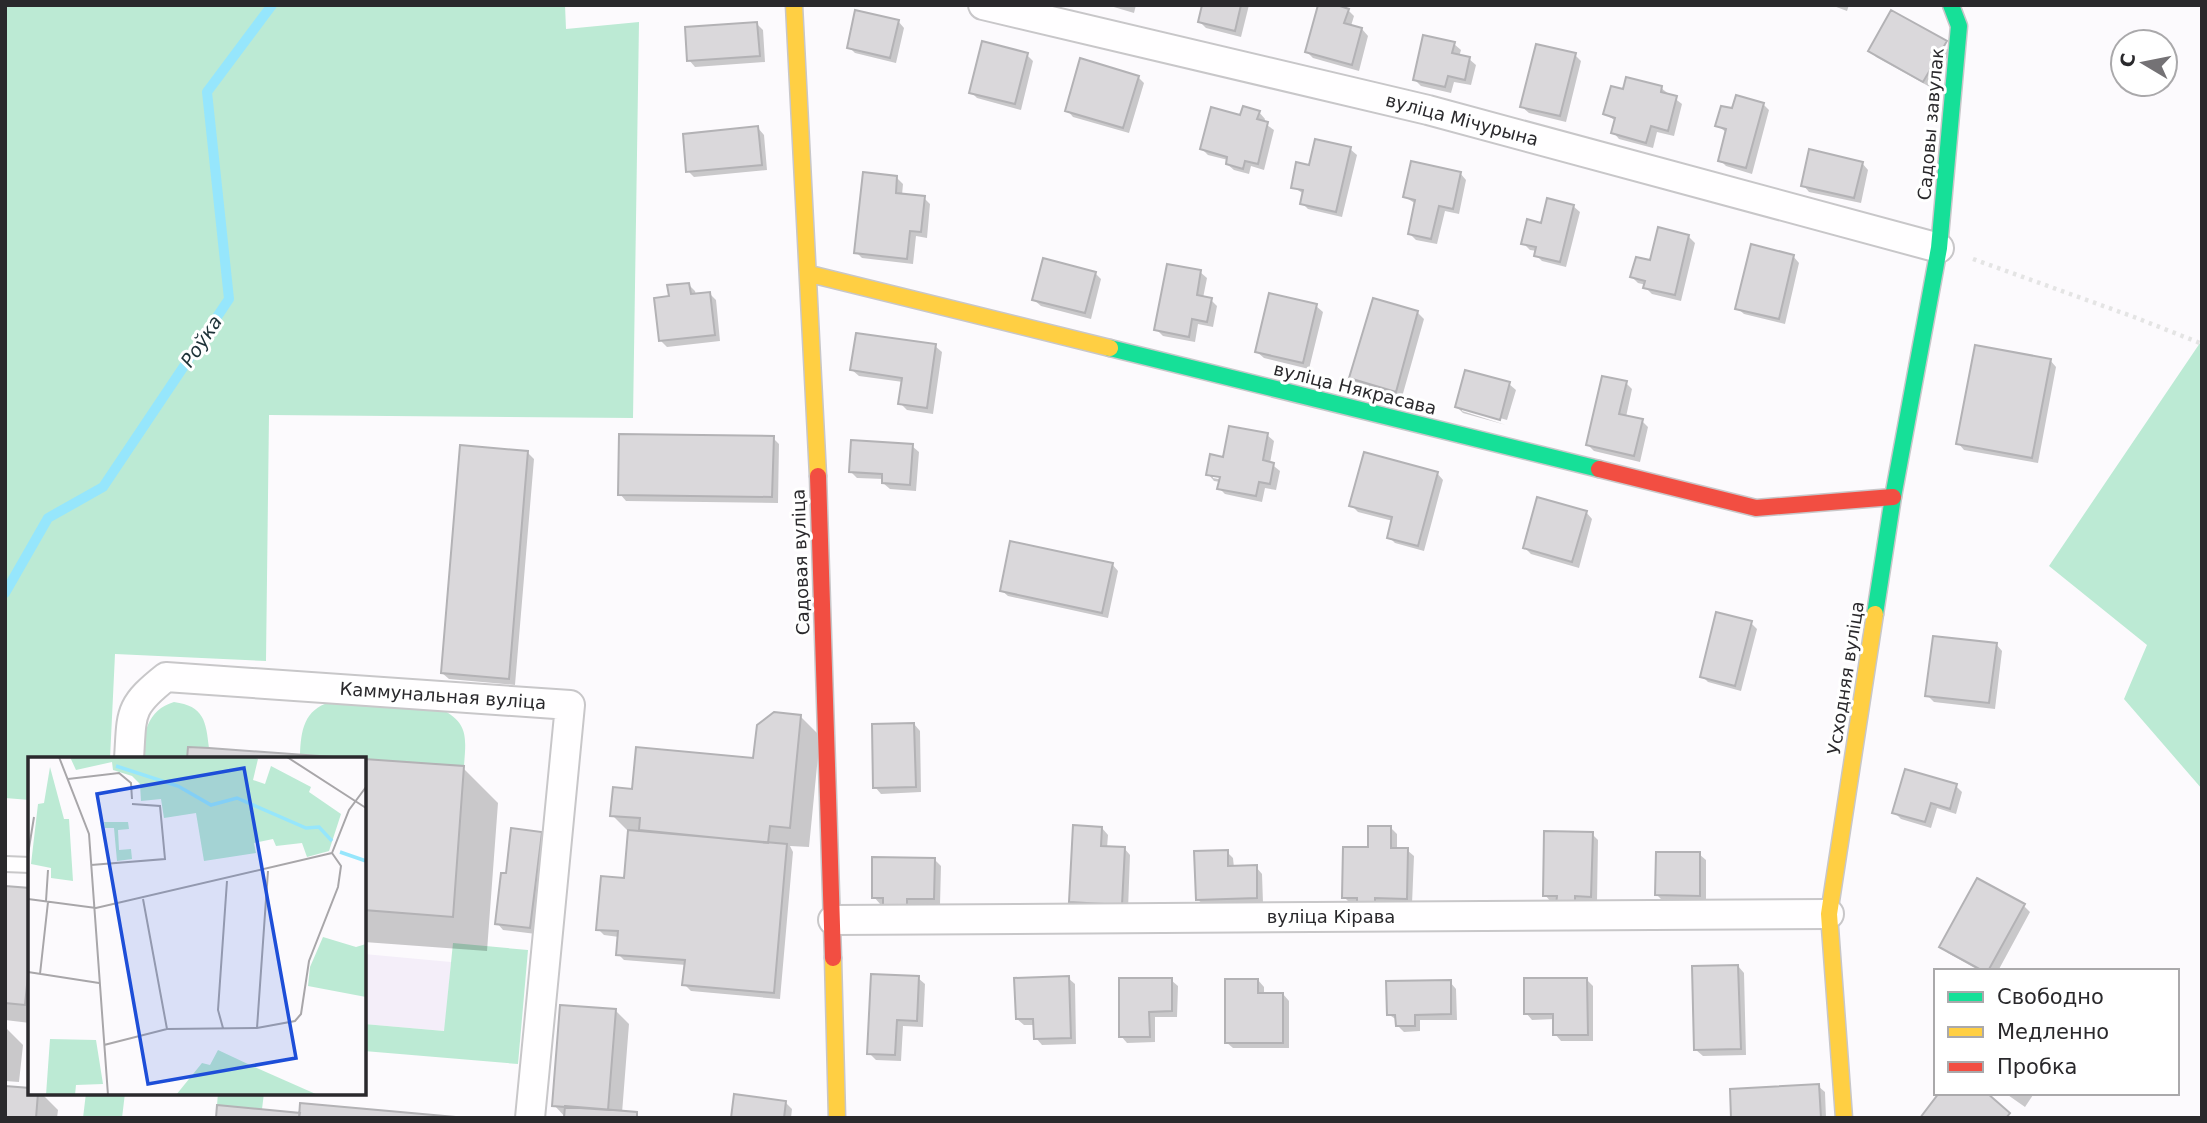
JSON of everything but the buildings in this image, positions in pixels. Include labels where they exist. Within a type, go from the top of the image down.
[{"type":"street","name":"Садовая вуліца","points":[[794,5],[810,274],[833,920],[836,1118]]},
{"type":"street","name":"вуліца Мічурына","points":[[983,5],[1428,110],[1938,248]]},
{"type":"street","name":"Садовы завулак","points":[[1938,248],[1959,26],[1951,5]]},
{"type":"street","name":"Усходняя вуліца","points":[[1844,1118],[1829,914],[1894,497],[1938,248]]},
{"type":"street","name":"вуліца Някрасава","points":[[810,274],[1756,508],[1894,497]]},
{"type":"street","name":"Каммунальная вуліца","points":[[129,757],[132,712],[148,691],[166,677],[570,705],[530,1118]]},
{"type":"street","name":"вуліца Кірава","points":[[833,920],[1829,914]]},
{"type":"lane","points":[[5,864],[28,865]]},
{"type":"path","points":[[1938,248],[2067,292],[2200,343]]},
{"type":"shaded area","points":[[366,954],[451,962],[445,1031],[366,1024]]},
{"type":"green space","points":[[5,5],[565,5],[566,29],[639,22],[633,418],[269,415],[266,661],[115,654],[110,757],[28,757],[28,800],[5,798]]},
{"type":"green space","points":[[2202,340],[2202,789],[2124,699],[2147,645],[2049,566]]},
{"type":"green space","points":[[174,702],[197,711],[205,723],[209,748],[188,747],[187,757],[142,757],[148,724],[165,706]]},
{"type":"green space","points":[[330,702],[441,709],[457,720],[464,732],[464,766],[366,759],[366,757],[300,755],[301,737],[306,722],[314,710]]},
{"type":"green space","points":[[453,943],[528,950],[518,1064],[366,1051],[366,1024],[444,1031]]},
{"type":"green space","points":[[86,1095],[125,1095],[122,1118],[83,1118]]},
{"type":"green space","points":[[218,1095],[264,1095],[262,1109],[217,1105]]},
{"type":"waterway","name":"Роўка","points":[[5,593],[48,518],[103,487],[229,299],[207,92],[272,5]]},
{"type":"traffic: fast","points":[[1875,614],[1893,497],[1939,248],[1959,26],[1951,5]]},
{"type":"traffic: fast","points":[[1110,348],[1599,469]]},
{"type":"traffic: slow","points":[[794,5],[818,476]]},
{"type":"traffic: slow","points":[[810,274],[1110,348]]},
{"type":"traffic: slow","points":[[1844,1118],[1829,914],[1875,614]]},
{"type":"traffic: slow","points":[[833,958],[837,1118]]},
{"type":"traffic: jam","points":[[1599,469],[1756,508],[1893,497]]},
{"type":"traffic: jam","points":[[818,476],[833,958]]}]
